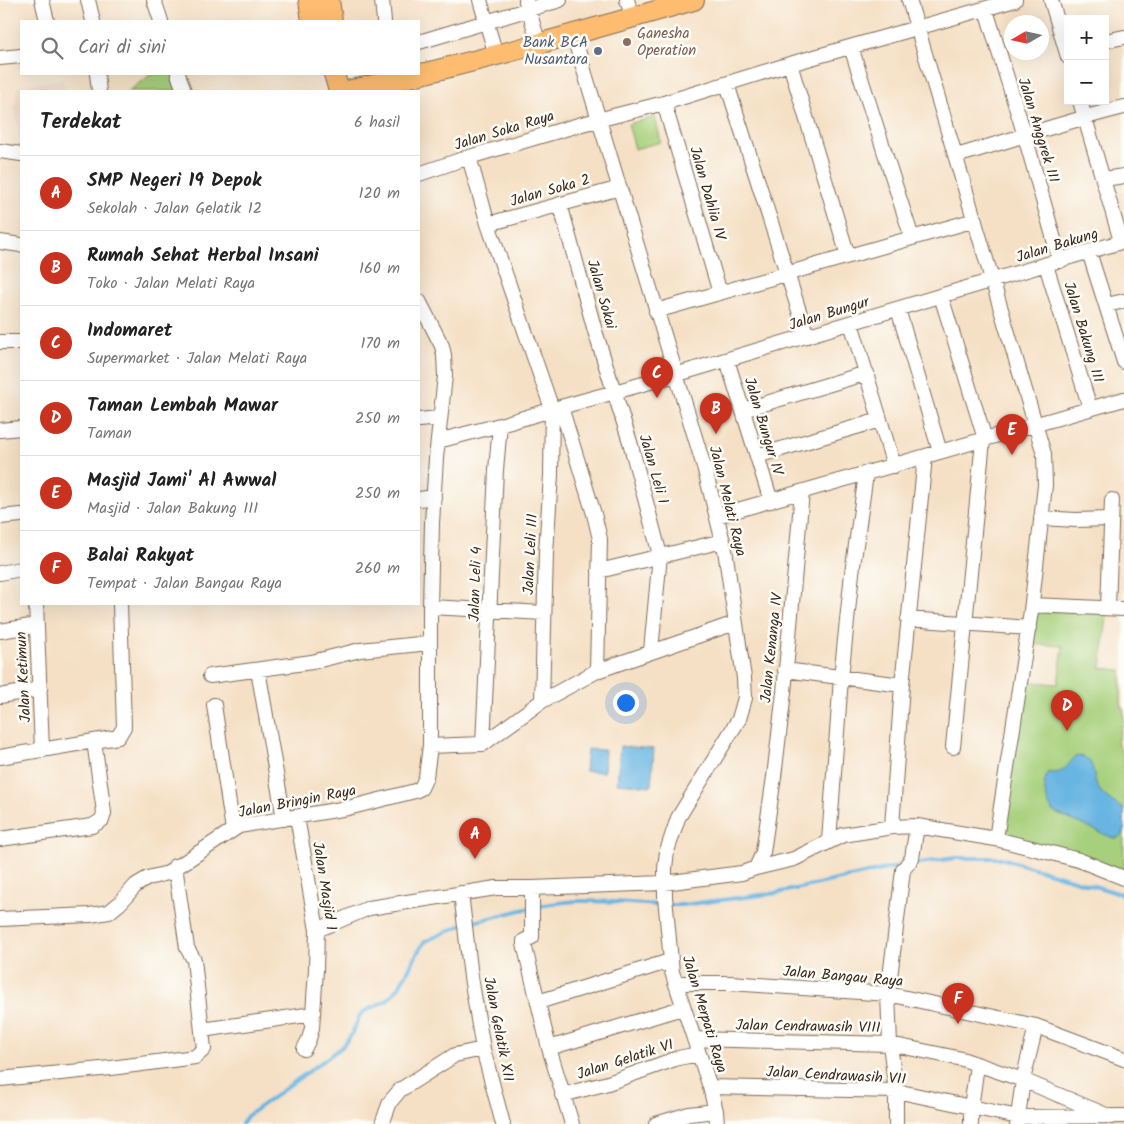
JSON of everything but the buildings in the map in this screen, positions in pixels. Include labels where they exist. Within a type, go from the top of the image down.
[{"type":"highway","points":[[309,0],[312,20]]},
{"type":"highway","points":[[329,0],[332,20]]},
{"type":"highway","points":[[420,71],[496,55],[573,34],[630,9],[686,1]]},
{"type":"highway","points":[[350,90],[392,77]]},
{"type":"street","points":[[42,0],[47,20]]},
{"type":"street","points":[[88,0],[93,20]]},
{"type":"street","points":[[154,0],[161,20]]},
{"type":"street","points":[[480,0],[496,55]]},
{"type":"street","points":[[420,42],[486,21],[527,5],[560,0]]},
{"type":"street","points":[[909,0],[975,220],[995,280],[1044,454],[1045,469],[1032,605],[996,839]]},
{"type":"street","name":"Jalan Soka Raya","points":[[420,174],[469,157],[598,119],[664,103],[790,64],[986,10],[1015,0]]},
{"type":"street","points":[[1051,0],[1064,42]]},
{"type":"street","points":[[384,20],[385,1]]},
{"type":"street","points":[[527,5],[538,44]]},
{"type":"street","name":"Jalan Anggrek III","points":[[986,10],[1025,136],[1053,263]]},
{"type":"street","name":"Jalan Melati Raya","points":[[573,34],[675,376],[698,446],[717,516],[723,541],[744,678],[743,706],[736,726],[673,829],[667,851],[664,890]]},
{"type":"street","points":[[1109,40],[1124,37]]},
{"type":"street","points":[[851,47],[912,238]]},
{"type":"street","points":[[0,58],[20,56]]},
{"type":"street","points":[[790,64],[848,256]]},
{"type":"street","points":[[97,75],[99,90]]},
{"type":"street","points":[[178,75],[184,90]]},
{"type":"street","points":[[727,84],[807,336]]},
{"type":"street","name":"Jalan Dahlia IV","points":[[664,103],[720,293]]},
{"type":"street","points":[[1081,105],[1123,241]]},
{"type":"street","points":[[956,156],[1124,107]]},
{"type":"street","points":[[0,151],[20,154]]},
{"type":"street","points":[[469,157],[488,224],[596,521],[600,539],[597,671]]},
{"type":"street","points":[[1104,179],[1124,176]]},
{"type":"street","name":"Jalan Soka 2","points":[[488,224],[620,188]]},
{"type":"street","name":"Jalan Sokai","points":[[560,204],[614,392]]},
{"type":"street","points":[[656,311],[975,220]]},
{"type":"street","name":"Jalan Bakung","points":[[995,280],[1123,241]]},
{"type":"street","points":[[0,242],[20,245]]},
{"type":"street","points":[[1089,252],[1123,353]]},
{"type":"street","name":"Jalan Bakung III","points":[[1053,263],[1090,408]]},
{"type":"street","name":"Jalan Bungur","points":[[438,441],[675,376],[995,280]]},
{"type":"street","points":[[941,296],[984,440],[953,747]]},
{"type":"street","points":[[1107,305],[1124,301]]},
{"type":"street","points":[[421,309],[439,338],[444,354],[445,376],[434,497],[426,523],[430,607],[430,746],[483,744],[542,702],[597,671],[735,623]]},
{"type":"street","points":[[898,309],[940,452]]},
{"type":"street","points":[[851,323],[894,466]]},
{"type":"street","points":[[0,342],[20,342]]},
{"type":"street","name":"Jalan Bungur IV","points":[[727,360],[770,501]]},
{"type":"street","points":[[743,410],[866,373]]},
{"type":"street","name":"Jalan Leli 1","points":[[614,392],[660,555],[651,651]]},
{"type":"street","points":[[717,516],[1124,399]]},
{"type":"street","name":"Jalan Leli III","points":[[542,702],[544,613],[556,408]]},
{"type":"street","points":[[420,420],[440,418]]},
{"type":"street","points":[[757,456],[880,420]]},
{"type":"street","name":"Jalan Leli 4","points":[[483,744],[496,470],[500,425]]},
{"type":"street","points":[[0,430],[20,428]]},
{"type":"street","points":[[892,826],[902,685],[925,457]]},
{"type":"street","points":[[829,841],[840,678],[866,474]]},
{"type":"street","name":"Jalan Kenanga IV","points":[[756,868],[763,852],[779,736],[802,492]]},
{"type":"street","points":[[420,499],[434,497]]},
{"type":"street","points":[[1108,608],[1112,500]]},
{"type":"street","points":[[0,517],[20,515]]},
{"type":"street","points":[[1041,518],[1111,519]]},
{"type":"street","points":[[599,571],[723,541]]},
{"type":"street","points":[[0,573],[20,569]]},
{"type":"street","name":"Jalan Ketimun","points":[[36,605],[42,749]]},
{"type":"street","points":[[0,757],[118,737],[124,726],[120,605]]},
{"type":"street","points":[[1032,605],[1124,609]]},
{"type":"street","points":[[430,607],[544,613]]},
{"type":"street","points":[[908,619],[1029,628]]},
{"type":"street","points":[[0,631],[37,625]]},
{"type":"street","points":[[210,676],[312,662],[360,650],[430,643]]},
{"type":"street","name":"Jalan Masjid 1","points":[[258,670],[316,930],[313,1014],[311,1033],[304,1049]]},
{"type":"street","points":[[785,670],[902,685]]},
{"type":"street","points":[[0,696],[40,689]]},
{"type":"street","points":[[214,705],[233,830]]},
{"type":"street","points":[[0,839],[92,826],[102,820],[104,813],[94,741]]},
{"type":"street","name":"Jalan Bringin Raya","points":[[0,919],[90,915],[109,912],[136,885],[148,878],[168,872],[239,826],[348,808],[415,791],[423,784],[430,746]]},
{"type":"street","points":[[316,930],[369,908],[496,888],[664,890],[742,873],[794,859],[829,841],[850,834],[892,826],[917,826],[996,839],[1079,860],[1124,878]]},
{"type":"street","points":[[896,1124],[896,1091],[890,1044],[888,994],[903,870],[912,858],[917,826]]},
{"type":"street","points":[[0,1079],[111,1068],[195,1057],[204,1049],[194,960],[187,948],[175,866]]},
{"type":"street","points":[[532,888],[532,937],[524,941],[524,944],[562,1096],[572,1124]]},
{"type":"street","name":"Jalan Merpati Raya","points":[[664,890],[670,961],[675,983],[710,1087],[716,1117]]},
{"type":"street","name":"Jalan Gelatik XII","points":[[461,893],[483,1049],[503,1124]]},
{"type":"street","points":[[538,1002],[670,961]]},
{"type":"street","name":"Jalan Bangau Raya","points":[[675,983],[730,983],[888,994],[1036,1026],[1124,1059]]},
{"type":"street","points":[[550,1048],[682,1008]]},
{"type":"street","points":[[202,1030],[313,1014]]},
{"type":"street","points":[[1017,1121],[1023,1080],[1036,1026]]},
{"type":"street","name":"Jalan Cendrawasih VIII","points":[[694,1039],[890,1044],[962,1059],[1023,1080],[1118,1117]]},
{"type":"street","points":[[382,1124],[390,1102],[400,1090],[455,1055],[483,1049]]},
{"type":"street","name":"Jalan Gelatik VI","points":[[562,1096],[608,1083],[678,1058],[699,1054]]},
{"type":"street","points":[[971,1124],[971,1108],[977,1065]]},
{"type":"street","name":"Jalan Cendrawasih VII","points":[[710,1087],[896,1091],[971,1108],[1017,1121],[1118,1117]]},
{"type":"street","points":[[658,1124],[689,1114],[716,1117]]},
{"type":"shaded area","points":[[63,79],[65,90],[20,90],[20,136],[15,109],[17,87]]},
{"type":"green space","points":[[148,75],[178,75],[184,90],[129,90]]},
{"type":"green space","points":[[655,117],[661,142],[635,149],[628,124]]},
{"type":"green space","points":[[1108,608],[1101,668],[1121,670],[1121,704],[1124,711],[1124,719],[1117,742],[1124,759],[1124,878],[996,839],[1020,681],[1058,684],[1063,646],[1026,644],[1031,611]]},
{"type":"water","points":[[620,746],[654,749],[651,786],[617,783]]},
{"type":"water","points":[[587,749],[605,750],[604,772],[585,771]]},
{"type":"water","points":[[1080,756],[1089,761],[1101,792],[1124,809],[1124,833],[1118,838],[1113,838],[1053,812],[1048,803],[1045,793],[1045,782],[1048,772],[1057,773],[1061,771],[1075,757]]},
{"type":"waterway","points":[[912,864],[956,858],[1001,858],[1124,895]]},
{"type":"waterway","points":[[669,905],[777,893],[900,866]]},
{"type":"waterway","points":[[469,923],[563,902],[598,901],[662,905]]},
{"type":"waterway","points":[[242,1124],[247,1116],[341,1048],[352,1034],[360,1015],[386,1001],[399,987],[426,941],[462,925]]},
{"type":"place","name":"Ganesha Operation","points":[[627,42]]},
{"type":"place","name":"Bank BCA Nusantara","points":[[598,51]]},
{"type":"place","name":"Indomaret","points":[[657,398]]},
{"type":"place","name":"Rumah Sehat Herbal Insani","points":[[716,434]]},
{"type":"place","name":"Masjid Jami' Al Awwal","points":[[1012,455]]},
{"type":"place","name":"Taman Lembah Mawar","points":[[1067,731]]},
{"type":"place","name":"SMP Negeri 19 Depok","points":[[475,859]]},
{"type":"place","name":"Balai Rakyat","points":[[958,1024]]}]
